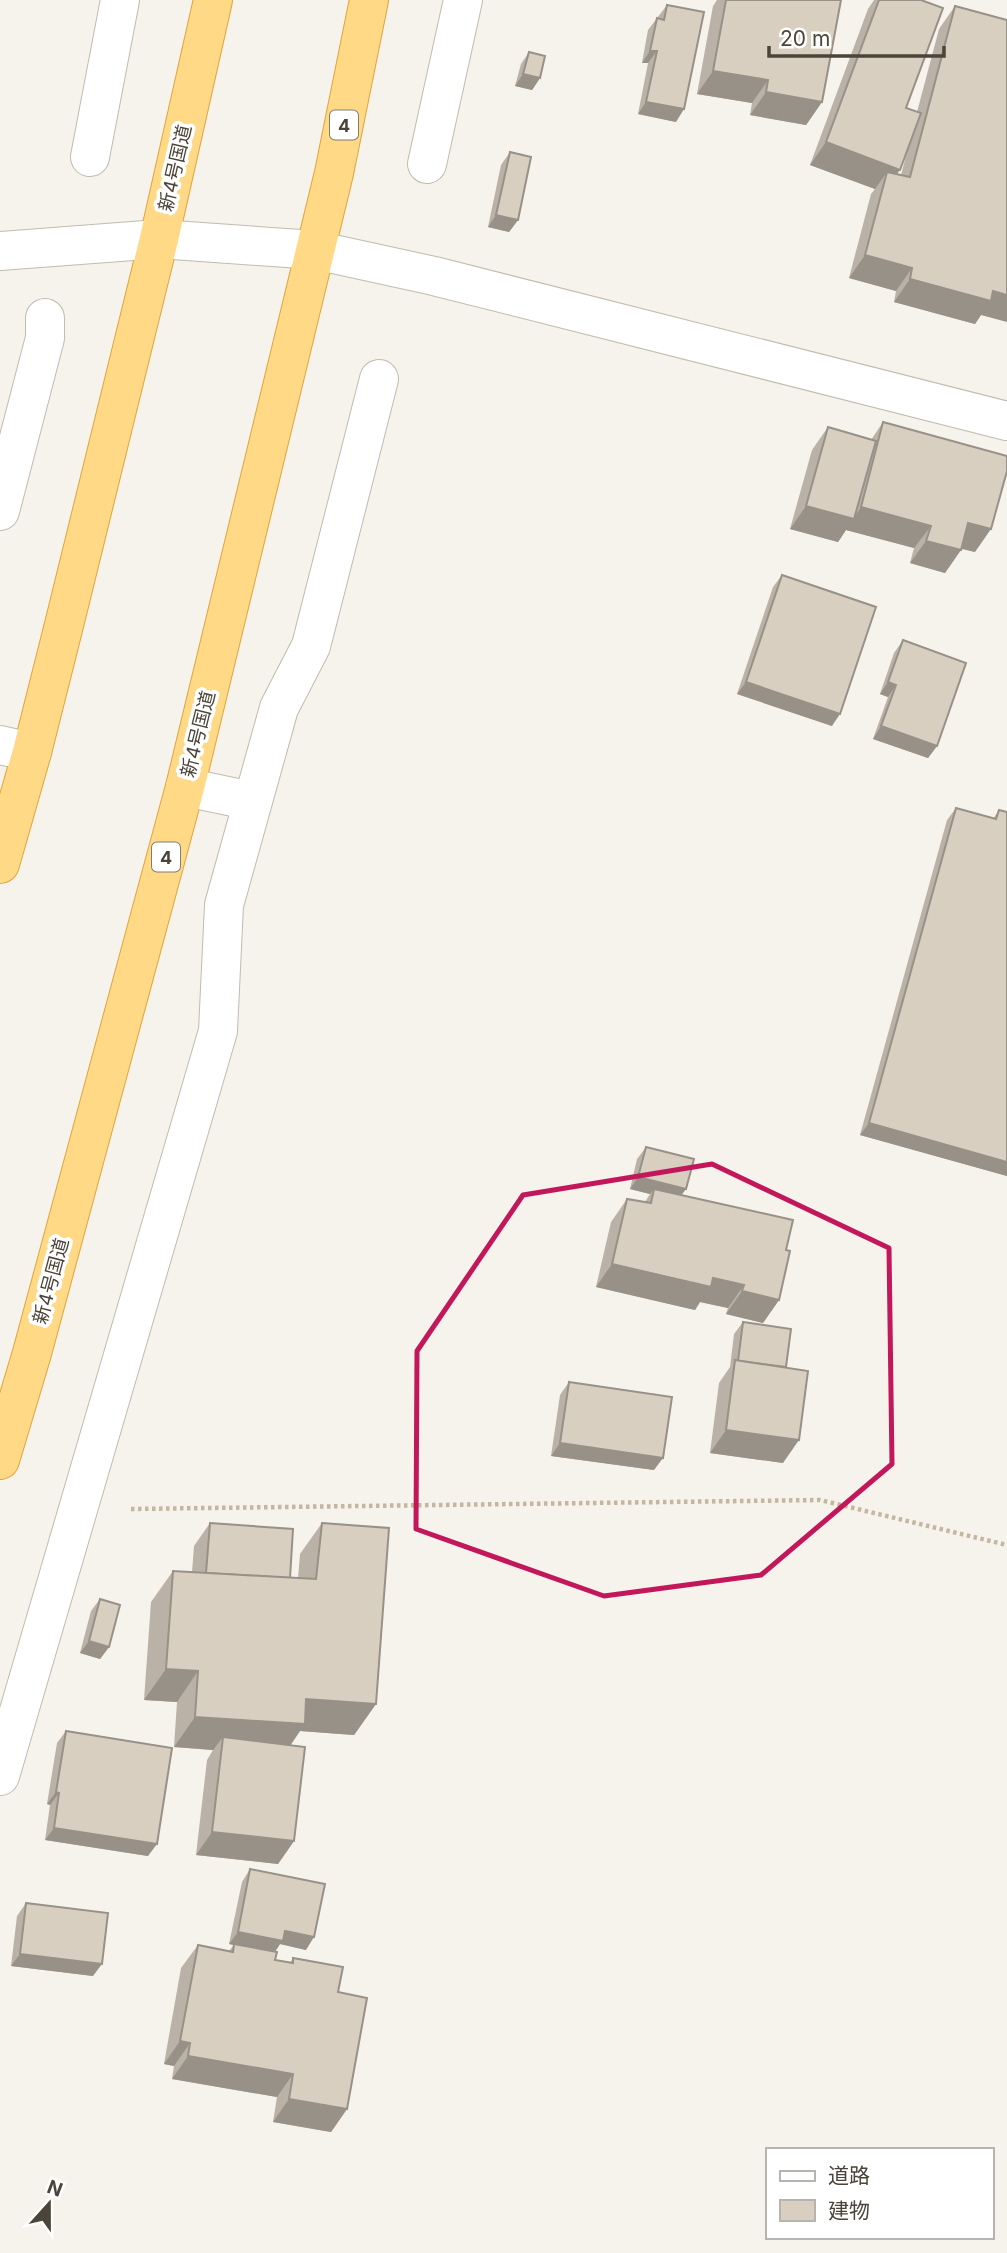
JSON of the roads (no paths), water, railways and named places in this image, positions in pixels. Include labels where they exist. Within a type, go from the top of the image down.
[{"type":"highway","name":"新4号国道","points":[[0,864],[16,749],[159,239],[213,0]]},
{"type":"highway","name":"新4号国道","points":[[0,1460],[32,1353],[185,787],[334,173],[369,0]]},
{"type":"street","points":[[90,157],[120,0]]},
{"type":"street","points":[[427,164],[463,0]]},
{"type":"street","points":[[0,251],[159,239],[315,250],[448,279],[1007,421]]},
{"type":"street","points":[[0,511],[46,338],[45,318]]},
{"type":"street","points":[[0,1776],[218,1031],[224,905],[279,708],[311,646],[379,379]]},
{"type":"street","points":[[185,787],[252,801]]}]
